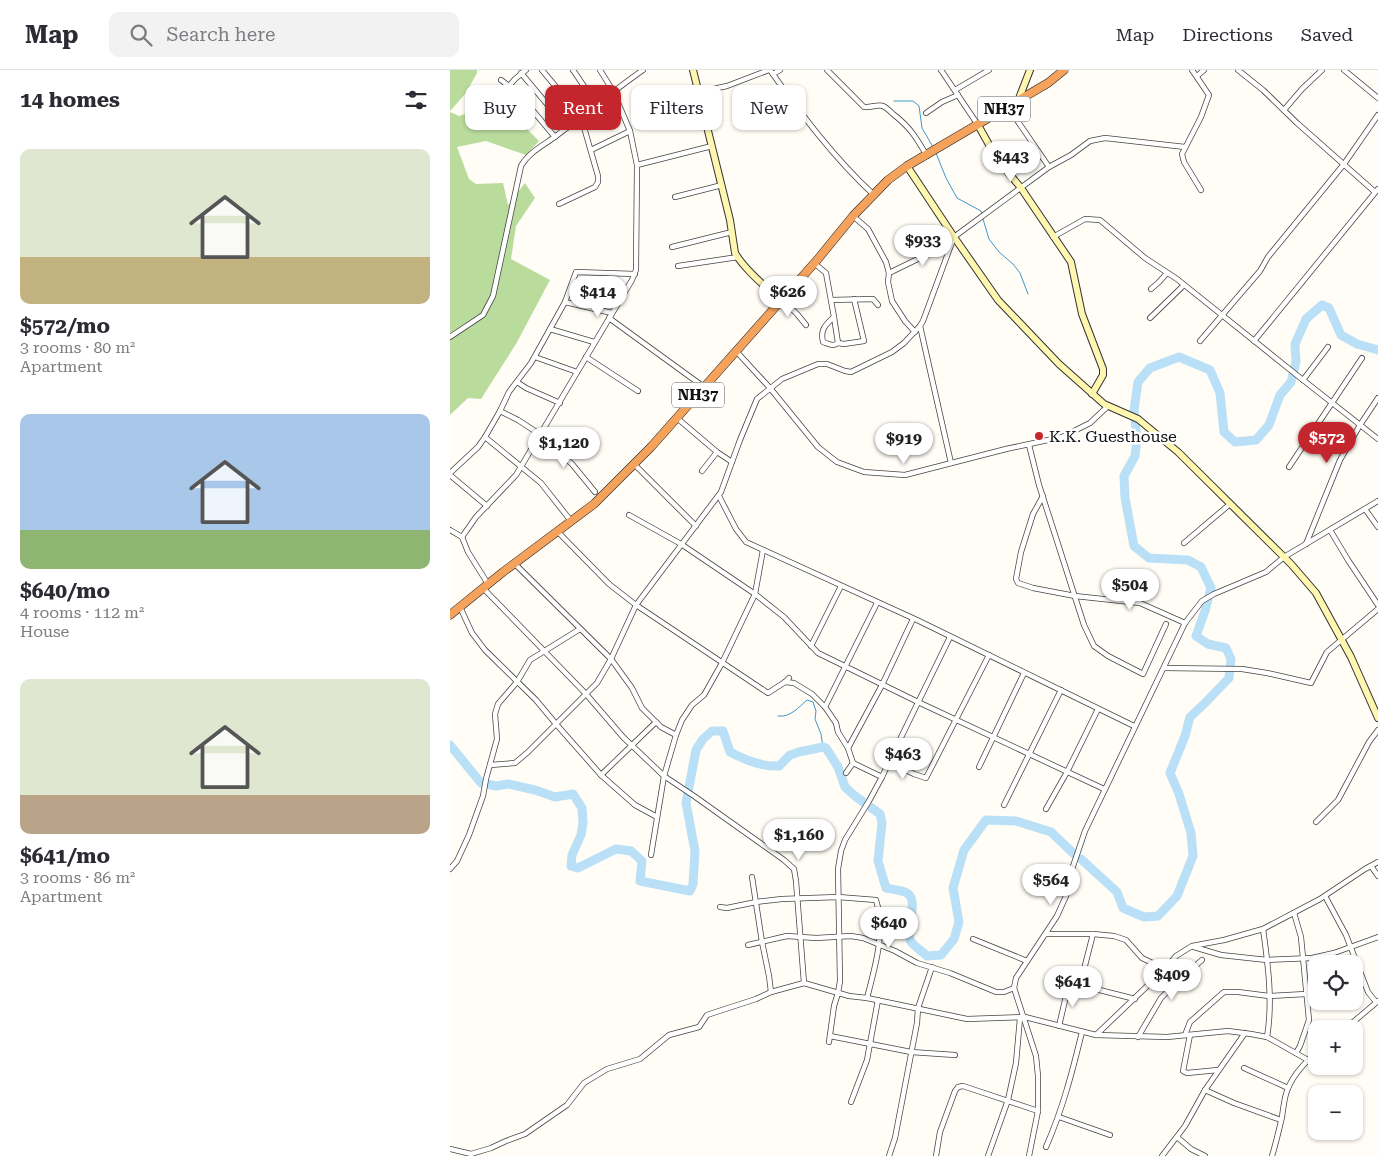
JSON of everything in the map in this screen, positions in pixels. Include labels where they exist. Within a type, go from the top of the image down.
[{"type":"highway","name":"NH37","points":[[450,615],[514,563],[594,504],[677,418],[782,300],[853,216],[888,180],[907,166],[927,156],[1048,83],[1064,70]]},
{"type":"main road","points":[[693,70],[696,85]]},
{"type":"main road","points":[[1018,100],[1030,70]]},
{"type":"main road","points":[[978,125],[997,159],[1020,188],[1071,262],[1082,314],[1103,369],[1103,375],[1092,394]]},
{"type":"main road","points":[[708,130],[722,186],[734,248],[738,257],[782,300]]},
{"type":"main road","points":[[907,166],[998,300],[1059,364],[1104,404],[1138,419],[1178,452],[1284,557],[1316,593],[1342,639],[1378,717]]},
{"type":"street","points":[[542,70],[554,85]]},
{"type":"street","points":[[573,70],[583,85]]},
{"type":"street","points":[[600,70],[609,85]]},
{"type":"street","points":[[621,85],[643,70]]},
{"type":"street","points":[[722,87],[780,70]]},
{"type":"street","points":[[827,70],[864,107],[883,106],[903,122],[914,134],[927,156]]},
{"type":"street","points":[[941,70],[978,125]]},
{"type":"street","points":[[954,90],[989,70]]},
{"type":"street","points":[[1192,70],[1209,95],[1201,118],[1182,154],[1184,162],[1201,190]]},
{"type":"street","points":[[1197,76],[1204,70]]},
{"type":"street","points":[[1238,70],[1376,190],[1254,341]]},
{"type":"street","points":[[1284,110],[1322,70]]},
{"type":"street","points":[[1344,70],[1378,98]]},
{"type":"street","points":[[509,85],[523,72],[545,100]]},
{"type":"street","points":[[771,72],[793,103],[850,173],[874,195]]},
{"type":"street","points":[[501,80],[507,85]]},
{"type":"street","points":[[926,113],[942,102],[958,95]]},
{"type":"street","points":[[1008,107],[1049,167]]},
{"type":"street","points":[[462,537],[476,517],[516,475],[522,466],[636,270],[637,165],[630,131],[621,110]]},
{"type":"street","points":[[535,114],[555,138]]},
{"type":"street","points":[[1200,341],[1260,271],[1268,256],[1344,164],[1378,115]]},
{"type":"street","points":[[450,337],[483,315],[493,296],[521,166],[525,158],[565,130]]},
{"type":"street","points":[[559,204],[595,187],[598,182],[585,130]]},
{"type":"street","points":[[591,150],[630,131]]},
{"type":"street","points":[[490,765],[515,763],[597,683],[611,659],[636,605],[719,496],[757,399],[782,379],[822,363],[851,372],[892,352],[904,343],[923,322],[954,237],[1049,167],[1071,155],[1090,141],[1105,138],[1185,147]]},
{"type":"street","points":[[637,165],[712,146]]},
{"type":"street","points":[[674,196],[722,186]]},
{"type":"street","points":[[853,216],[868,229],[886,262],[892,301],[914,332]]},
{"type":"street","points":[[1053,237],[1085,219],[1100,220],[1145,258],[1184,285],[1378,439]]},
{"type":"street","points":[[672,247],[732,232]]},
{"type":"street","points":[[889,274],[924,256],[950,246]]},
{"type":"street","points":[[678,266],[738,257]]},
{"type":"street","points":[[814,263],[826,274],[838,342]]},
{"type":"street","points":[[486,506],[450,474],[478,447],[509,392],[535,357],[565,302],[576,272],[634,274]]},
{"type":"street","points":[[1151,289],[1167,273]]},
{"type":"street","points":[[1150,318],[1184,285]]},
{"type":"street","points":[[838,342],[844,344],[864,341],[854,299]]},
{"type":"street","points":[[831,300],[873,299],[878,305]]},
{"type":"street","points":[[782,300],[806,325]]},
{"type":"street","points":[[565,302],[610,316],[704,387]]},
{"type":"street","points":[[834,317],[822,331],[822,337],[823,342],[830,345],[835,345],[838,342]]},
{"type":"street","points":[[920,326],[951,463]]},
{"type":"street","points":[[550,329],[594,342]]},
{"type":"street","points":[[1300,378],[1328,347]]},
{"type":"street","points":[[736,351],[770,388],[818,447],[838,462],[864,472],[905,474],[1062,437],[1090,423],[1108,406]]},
{"type":"street","points":[[535,357],[577,372]]},
{"type":"street","points":[[586,357],[638,391]]},
{"type":"street","points":[[1289,467],[1362,358]]},
{"type":"street","points":[[517,382],[560,403]]},
{"type":"street","points":[[1306,544],[1340,460],[1360,424],[1378,398]]},
{"type":"street","points":[[500,411],[518,420],[563,456],[580,472],[595,492]]},
{"type":"street","points":[[677,418],[716,452],[732,462]]},
{"type":"street","points":[[485,437],[541,483],[571,521]]},
{"type":"street","points":[[1029,445],[1043,496],[1084,625],[1094,646],[1108,656],[1143,674],[1166,624]]},
{"type":"street","points":[[702,471],[716,452]]},
{"type":"street","points":[[634,464],[696,526]]},
{"type":"street","points":[[719,496],[736,529],[746,542],[950,636],[1134,726]]},
{"type":"street","points":[[1043,496],[1033,514],[1021,552],[1016,579],[1018,583],[1032,588],[1075,596],[1144,604],[1185,623]]},
{"type":"street","points":[[1029,1156],[1038,1110],[1038,1076],[1036,1056],[1022,1018],[1014,988],[1016,978],[1057,916],[1066,896],[1085,831],[1185,623],[1202,601],[1266,572],[1284,557],[1378,501]]},
{"type":"street","points":[[1184,543],[1230,504]]},
{"type":"street","points":[[1366,509],[1378,527]]},
{"type":"street","points":[[630,515],[682,544],[755,594],[784,617],[818,653],[1104,789]]},
{"type":"street","points":[[450,530],[462,537],[485,586],[544,652],[586,694],[622,737],[664,776],[784,860],[794,869],[804,983]]},
{"type":"street","points":[[1330,530],[1378,605]]},
{"type":"street","points":[[557,531],[609,584],[636,605],[768,693],[787,680],[812,694],[826,707],[836,723],[838,732],[848,748],[853,762],[882,777]]},
{"type":"street","points":[[651,855],[664,776],[676,735],[682,720],[692,705],[704,696],[755,594],[763,550]]},
{"type":"street","points":[[514,563],[611,659],[632,688],[642,708],[661,727],[676,735]]},
{"type":"street","points":[[811,646],[841,586]]},
{"type":"street","points":[[826,707],[878,602]]},
{"type":"street","points":[[460,608],[472,632],[485,650],[536,700],[602,774],[635,805],[657,816]]},
{"type":"street","points":[[1164,668],[1242,669],[1311,683],[1328,652],[1378,609]]},
{"type":"street","points":[[848,748],[882,684],[913,619]]},
{"type":"street","points":[[450,869],[457,861],[469,836],[483,796],[497,739],[495,714],[498,704],[517,682],[530,660],[580,629]]},
{"type":"street","points":[[829,1042],[840,981],[838,869],[841,850],[882,777],[950,636]]},
{"type":"street","points":[[888,762],[926,778],[989,655]]},
{"type":"street","points":[[979,767],[1024,673]]},
{"type":"street","points":[[1004,805],[1061,690]]},
{"type":"street","points":[[1046,809],[1067,772],[1098,709]]},
{"type":"street","points":[[602,774],[656,722]]},
{"type":"street","points":[[1316,822],[1338,800],[1369,742],[1378,730]]},
{"type":"street","points":[[846,773],[853,762]]},
{"type":"street","points":[[1096,1035],[1135,999],[1176,956],[1192,946],[1224,940],[1263,929],[1326,896],[1378,862]]},
{"type":"street","points":[[1371,866],[1378,876]]},
{"type":"street","points":[[752,877],[771,992]]},
{"type":"street","points":[[1326,896],[1346,935],[1368,992],[1377,1001],[1355,1020]]},
{"type":"street","points":[[720,907],[727,908],[756,902],[798,898],[876,900],[880,910],[880,945],[868,998]]},
{"type":"street","points":[[1294,913],[1301,937],[1309,1020],[1296,1053]]},
{"type":"street","points":[[1263,929],[1268,960],[1270,1020],[1267,1037]]},
{"type":"street","points":[[1046,934],[1093,934],[1114,936],[1126,940],[1142,958],[1165,969],[1178,981]]},
{"type":"street","points":[[1059,1026],[1066,996],[1080,985],[1093,934]]},
{"type":"street","points":[[748,945],[787,936],[816,938],[851,936],[863,938],[917,963],[950,973],[996,992],[1004,992],[1014,988]]},
{"type":"street","points":[[1192,946],[1221,954],[1268,960],[1312,958],[1334,953],[1378,937]]},
{"type":"street","points":[[972,939],[1027,961]]},
{"type":"street","points":[[1138,1037],[1161,998],[1202,960]]},
{"type":"street","points":[[889,1156],[895,1138],[917,1023],[918,1008],[932,967]]},
{"type":"street","points":[[450,1149],[470,1154],[491,1148],[525,1134],[567,1105],[584,1083],[607,1069],[640,1059],[669,1035],[699,1027],[708,1015],[730,1006],[804,983],[849,996],[868,998],[967,1019],[1022,1018],[1096,1035],[1167,1037],[1228,1031],[1267,1037],[1308,1060],[1297,1072],[1288,1088],[1272,1156]]},
{"type":"street","points":[[1080,985],[1135,999]]},
{"type":"street","points":[[1218,1070],[1187,1073],[1183,1071],[1190,1022],[1224,992],[1269,996],[1306,994]]},
{"type":"street","points":[[851,1102],[867,1060],[878,1000]]},
{"type":"street","points":[[988,1156],[1008,1100],[1016,1063],[1022,1018]]},
{"type":"street","points":[[1046,1147],[1071,1078],[1082,1032]]},
{"type":"street","points":[[1162,1156],[1185,1126],[1205,1090],[1245,1033]]},
{"type":"street","points":[[830,1036],[911,1052],[955,1056]]},
{"type":"street","points":[[1244,1068],[1288,1088]]},
{"type":"street","points":[[936,1156],[940,1132],[958,1087],[963,1086],[1038,1110]]},
{"type":"street","points":[[1205,1090],[1281,1120]]},
{"type":"street","points":[[1058,1117],[1110,1135]]},
{"type":"street","points":[[1177,1137],[1191,1149],[1205,1156]]},
{"type":"green space","points":[[450,70],[477,70],[470,85],[465,85],[465,94],[450,111]]},
{"type":"green space","points":[[450,112],[459,116],[465,114],[465,130],[528,130],[539,141],[526,155],[486,141],[457,147],[469,179],[476,184],[503,183],[508,205],[525,183],[535,198],[516,226],[511,259],[550,280],[516,344],[481,399],[468,398],[450,415]]},
{"type":"waterway","points":[[894,101],[913,101],[919,106],[922,128],[933,147]]},
{"type":"waterway","points":[[936,153],[946,178],[957,198],[981,211],[982,215]]},
{"type":"waterway","points":[[983,219],[989,239],[1020,273],[1028,294]]},
{"type":"waterway","points":[[1081,859],[1117,892],[1123,908],[1144,917],[1158,916],[1177,896],[1193,856],[1191,833],[1179,794],[1170,773],[1185,736],[1190,717],[1229,678],[1231,659],[1226,648],[1208,644],[1196,636],[1211,588],[1201,567],[1188,560],[1149,558],[1134,546],[1125,498],[1124,476],[1135,456],[1137,439],[1134,410],[1138,382],[1150,368],[1179,357],[1210,370],[1220,393],[1224,432],[1235,442],[1256,440],[1269,425],[1280,395],[1291,382],[1296,362],[1295,344],[1306,319],[1322,305],[1329,308],[1341,335],[1357,344],[1378,350]]},
{"type":"waterway","points":[[778,716],[790,714],[807,700],[813,702],[816,711],[815,719],[821,734],[823,747]]},
{"type":"waterway","points":[[450,745],[481,783],[496,786],[508,784],[555,797],[573,794],[582,808],[583,823],[581,835],[572,855],[571,866],[578,868],[616,849],[631,851],[642,861],[640,881],[690,891],[693,884],[695,851],[686,803],[696,750],[703,739],[712,731],[723,731],[730,752],[754,762],[773,766],[779,766],[790,755],[823,747],[826,748],[838,767],[845,787],[880,814],[882,823],[878,861],[886,888],[903,891],[910,895],[912,900],[909,928],[910,940],[927,956],[941,955],[954,939],[959,922],[953,888],[964,850],[986,820],[1016,821],[1051,832],[1074,854]]},
{"type":"place","name":"K.K. Guesthouse","points":[[1039,436]]}]
